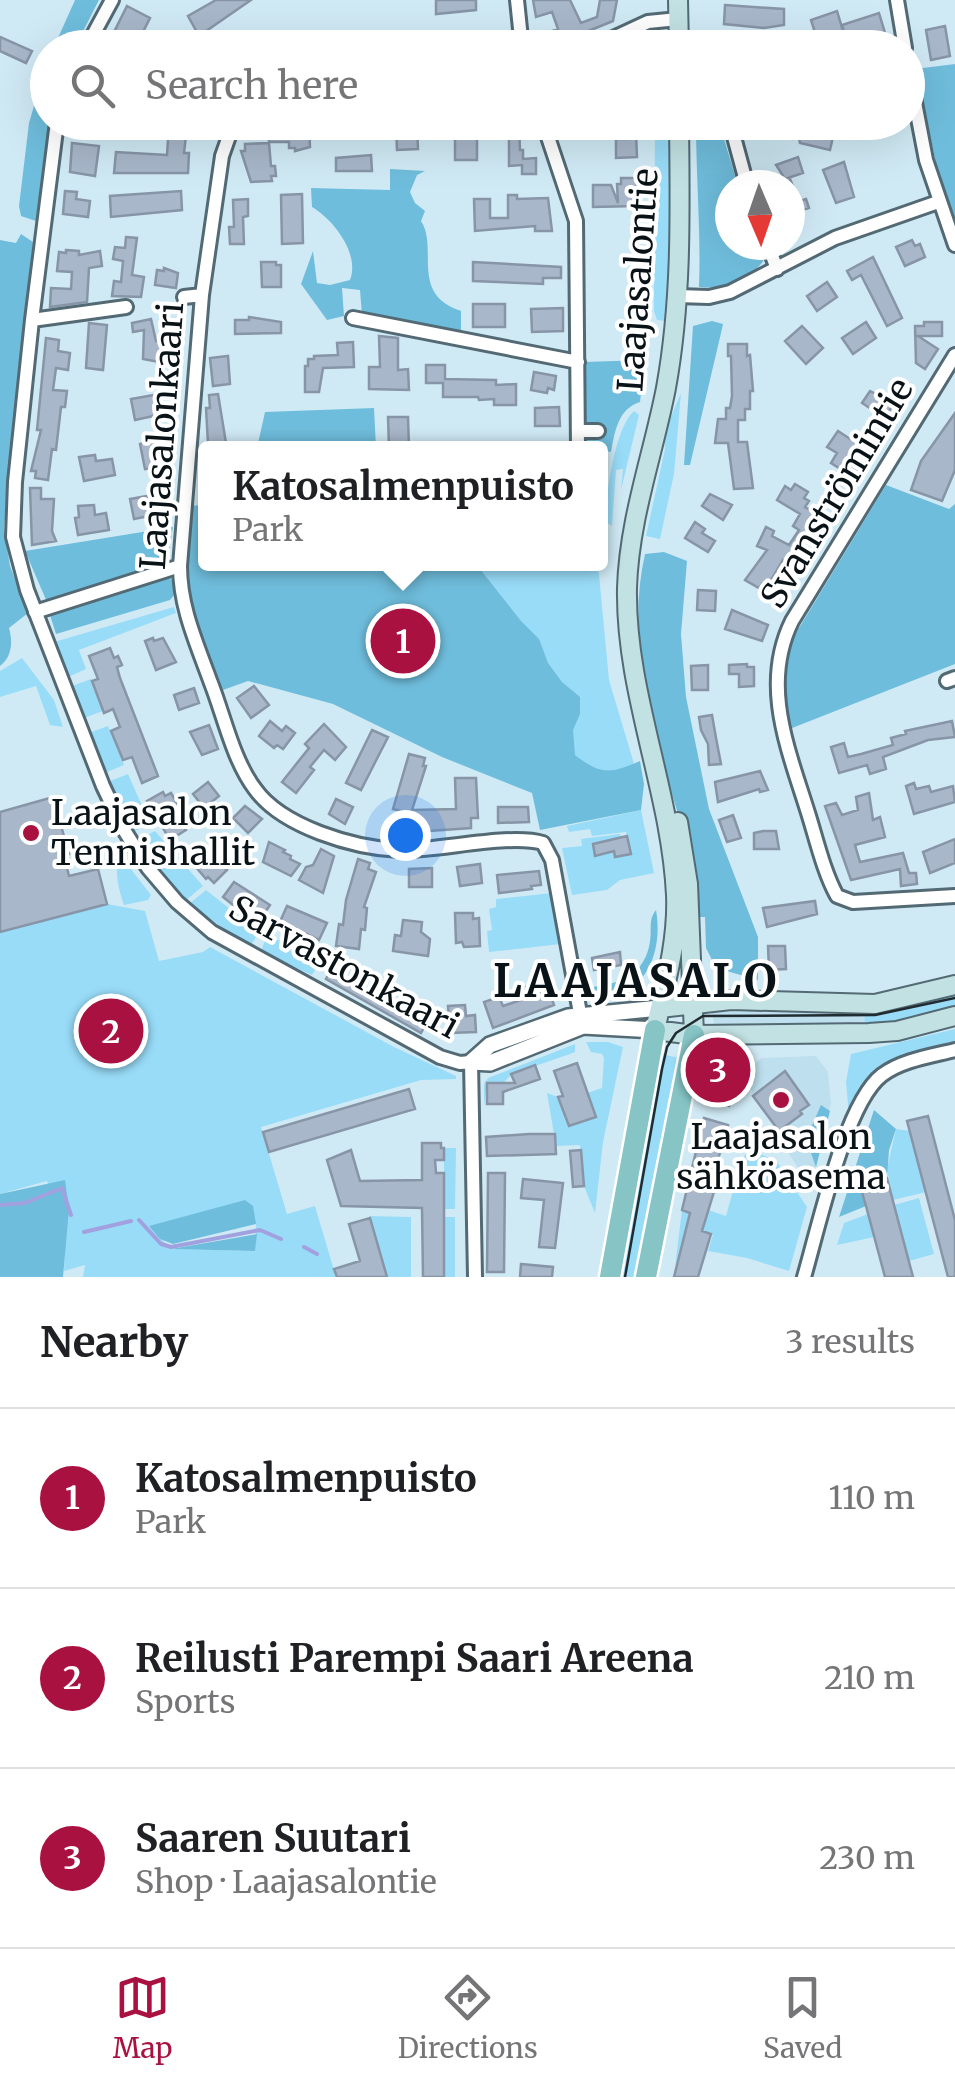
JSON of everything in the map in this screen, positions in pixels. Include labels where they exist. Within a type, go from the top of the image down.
[{"type":"main road","name":"Laajasalontie","points":[[610,1277],[674,936],[676,891],[664,804],[631,654],[629,557],[638,500],[666,387],[677,296],[680,140]]},
{"type":"main road","name":"Laajasalontie","points":[[646,1277],[694,1034],[686,860],[650,736]]},
{"type":"main road","points":[[660,1008],[750,1000],[874,1004],[955,985]]},
{"type":"main road","points":[[655,1030],[694,1034],[869,1034],[955,1016]]},
{"type":"street","points":[[96,30],[112,0]]},
{"type":"street","points":[[516,0],[520,30]]},
{"type":"street","points":[[897,0],[902,30]]},
{"type":"street","points":[[631,30],[678,9]]},
{"type":"street","name":"Sarvastonkaari","points":[[56,140],[12,518],[15,552],[35,612],[124,830],[148,868],[177,902],[232,945],[440,1057],[460,1063],[490,1062],[582,1020],[660,1008]]},
{"type":"street","name":"Laajasalonkaari","points":[[228,140],[202,295],[180,566],[184,610],[255,790],[294,820],[367,848],[422,850],[523,840],[543,843],[552,860],[582,1020]]},
{"type":"street","points":[[549,140],[576,221],[578,441]]},
{"type":"street","points":[[735,140],[744,170]]},
{"type":"street","points":[[920,140],[955,245]]},
{"type":"street","points":[[677,296],[721,295],[835,238],[938,202]]},
{"type":"street","points":[[773,260],[776,269]]},
{"type":"street","points":[[184,297],[202,295]]},
{"type":"street","points":[[32,320],[126,307]]},
{"type":"street","points":[[353,318],[578,362]]},
{"type":"street","name":"Svanströmintie","points":[[955,355],[792,621],[781,644],[776,696],[782,729],[837,896],[853,902],[955,896]]},
{"type":"street","points":[[579,431],[598,431]]},
{"type":"street","points":[[35,612],[180,566]]},
{"type":"street","name":"Sarvastonkaari","points":[[582,1020],[655,1030]]},
{"type":"street","points":[[804,1277],[843,1146],[872,1084],[898,1065],[955,1050]]},
{"type":"street","points":[[472,1062],[475,1277]]},
{"type":"shaded area","points":[[75,0],[99,0],[84,30],[62,30]]},
{"type":"shaded area","points":[[955,64],[955,221],[949,222],[925,114],[925,68]]},
{"type":"shaded area","points":[[30,120],[30,140],[48,140],[36,221],[21,216],[19,206]]},
{"type":"shaded area","points":[[655,140],[672,140],[672,245],[666,321],[657,320]]},
{"type":"shaded area","points":[[696,140],[724,140],[733,170],[715,170],[715,260],[764,260],[736,282],[699,287]]},
{"type":"shaded area","points":[[390,169],[425,171],[417,175],[410,192],[425,211],[421,221],[428,244],[430,282],[435,294],[461,311],[461,334],[362,315],[360,290],[342,288],[344,316],[327,320],[301,284],[313,251],[317,283],[330,285],[350,280],[352,270],[343,239],[329,220],[312,207],[311,188],[390,190]]},
{"type":"shaded area","points":[[21,234],[33,242],[4,528],[10,566],[28,613],[9,628],[10,649],[0,666],[0,240],[16,243]]},
{"type":"shaded area","points":[[712,321],[723,324],[690,465],[684,465],[693,326]]},
{"type":"shaded area","points":[[645,360],[640,402],[622,415],[611,452],[608,441],[584,441],[588,426],[582,419],[584,362]]},
{"type":"shaded area","points":[[681,393],[674,474],[660,539],[646,536],[665,449],[664,433]]},
{"type":"shaded area","points":[[374,408],[376,441],[259,441],[265,412]]},
{"type":"shaded area","points":[[634,411],[639,415],[621,490],[623,469],[616,470],[612,526],[608,524],[608,495],[613,463],[627,420]]},
{"type":"shaded area","points":[[886,485],[949,509],[955,504],[955,664],[787,730],[783,673],[788,646]]},
{"type":"shaded area","points":[[198,505],[198,571],[599,571],[609,680],[641,787],[533,792],[333,700],[245,676],[219,690],[187,605],[184,576],[188,506]]},
{"type":"shaded area","points":[[191,506],[198,506],[198,571],[482,571],[539,639],[548,663],[562,682],[580,697],[580,714],[573,730],[575,755],[606,770],[640,761],[644,784],[641,810],[540,830],[532,793],[442,757],[333,704],[248,681],[223,690],[192,607],[186,566]]},
{"type":"shaded area","points":[[173,527],[167,564],[47,602],[25,551]]},
{"type":"shaded area","points":[[664,552],[687,561],[681,634],[686,697],[709,809],[758,937],[758,980],[716,968],[706,948],[705,917],[700,917],[694,868],[650,712],[639,633],[639,593],[645,554]]},
{"type":"shaded area","points":[[167,576],[173,581],[175,594],[170,600],[56,634],[49,612]]},
{"type":"shaded area","points":[[174,607],[176,613],[79,650],[86,669],[68,677],[54,642]]},
{"type":"shaded area","points":[[22,658],[54,700],[63,727],[50,725],[36,686],[0,697],[0,671]]},
{"type":"shaded area","points":[[91,679],[103,711],[84,718],[72,686]]},
{"type":"shaded area","points":[[108,726],[124,765],[107,772],[91,732]]},
{"type":"shaded area","points":[[128,774],[150,824],[133,832],[110,781]]},
{"type":"shaded area","points":[[53,797],[69,854],[64,856],[69,875],[98,869],[107,904],[145,911],[159,961],[210,947],[394,1047],[456,1076],[421,1080],[261,1127],[287,1214],[315,1206],[336,1277],[83,1277],[85,1265],[64,1271],[65,1246],[47,1181],[0,1194],[0,812]],"holes":[[[256,1224],[255,1251],[171,1249],[149,1226]]]},
{"type":"shaded area","points":[[641,810],[654,873],[620,880],[607,890],[572,895],[562,848],[582,846],[581,839],[620,834],[621,837],[593,844],[595,855],[614,851],[616,857],[631,853],[626,832],[592,836],[590,829],[569,832],[567,826]]},
{"type":"shaded area","points":[[155,831],[203,886],[185,901],[137,840]]},
{"type":"shaded area","points":[[123,859],[151,895],[148,900],[124,905],[117,872],[118,860]]},
{"type":"shaded area","points":[[206,890],[259,932],[250,947],[189,904]]},
{"type":"shaded area","points":[[552,893],[561,944],[489,952],[489,909],[496,907],[496,899]]},
{"type":"shaded area","points":[[656,910],[655,949],[646,972],[638,982],[616,994],[594,992],[590,987],[611,984],[637,970],[647,952]]},
{"type":"shaded area","points":[[266,937],[326,952],[312,975],[261,952]]},
{"type":"shaded area","points":[[955,988],[955,1013],[864,1030],[865,1008]]},
{"type":"shaded area","points":[[712,1011],[865,1013],[864,1025],[714,1025]]},
{"type":"shaded area","points":[[955,1029],[955,1045],[880,1067],[866,1081],[852,1116],[849,1115],[846,1082],[851,1054]]},
{"type":"shaded area","points":[[586,1042],[623,1047],[603,1142],[595,1213],[584,1186],[580,1145],[556,1146],[547,1093],[558,1097],[569,1126],[595,1117],[587,1093],[602,1088],[604,1058],[591,1052]]},
{"type":"shaded area","points":[[575,1044],[575,1052],[512,1074],[503,1083],[487,1084],[484,1106],[484,1084],[488,1078]]},
{"type":"shaded area","points":[[660,1054],[680,1058],[640,1277],[617,1277]]},
{"type":"shaded area","points":[[816,1056],[828,1072],[831,1103],[816,1167],[804,1176],[774,1132],[777,1128],[753,1096],[754,1085],[749,1078],[752,1075],[747,1068],[762,1058]]},
{"type":"shaded area","points":[[821,1105],[830,1111],[816,1167],[806,1139]]},
{"type":"shaded area","points":[[874,1110],[896,1129],[889,1150],[887,1178],[861,1185],[866,1206],[839,1217]]},
{"type":"shaded area","points":[[896,1129],[910,1131],[926,1192],[893,1200],[887,1169]]},
{"type":"shaded area","points":[[444,1148],[456,1148],[455,1209],[444,1209]]},
{"type":"shaded area","points":[[749,1148],[777,1162],[807,1207],[789,1271],[708,1251],[713,1235],[687,1226],[675,1267],[682,1210],[705,1217],[708,1210],[726,1216],[741,1162]]},
{"type":"shaded area","points":[[65,1180],[69,1209],[63,1277],[0,1277],[0,1194]]},
{"type":"shaded area","points":[[919,1198],[934,1254],[909,1261],[894,1205]]},
{"type":"shaded area","points":[[245,1200],[253,1206],[256,1224],[173,1244],[160,1239],[149,1226]]},
{"type":"shaded area","points":[[868,1214],[874,1237],[837,1245],[844,1223]]},
{"type":"shaded area","points":[[369,1216],[411,1217],[411,1277],[387,1277]]},
{"type":"shaded area","points":[[444,1217],[455,1217],[455,1277],[444,1277]]},
{"type":"shaded area","points":[[257,1234],[255,1251],[171,1249]]},
{"type":"building","points":[[216,0],[251,0],[208,30],[196,30],[188,16]]},
{"type":"building","points":[[436,0],[476,0],[476,10],[436,14]]},
{"type":"building","points":[[533,0],[570,0],[581,23],[597,17],[600,0],[617,0],[613,21],[591,30],[555,30],[552,12],[536,17]]},
{"type":"building","points":[[725,5],[784,9],[784,25],[764,28],[724,24]]},
{"type":"building","points":[[127,6],[150,18],[144,30],[115,30]]},
{"type":"building","points":[[837,11],[843,30],[814,30],[811,20]]},
{"type":"building","points":[[879,13],[884,30],[844,30],[842,25]]},
{"type":"building","points":[[945,26],[950,56],[931,60],[926,30]]},
{"type":"building","points":[[0,37],[30,50],[30,55],[26,63],[0,51]]},
{"type":"building","points":[[168,140],[186,140],[188,173],[114,173],[116,152],[167,155]]},
{"type":"building","points":[[310,140],[310,147],[295,151],[289,148],[289,142],[269,142]]},
{"type":"building","points":[[397,140],[418,140],[418,149],[397,150]]},
{"type":"building","points":[[455,140],[477,140],[477,160],[455,160]]},
{"type":"building","points":[[509,140],[520,140],[523,159],[536,158],[536,174],[522,174],[522,165],[509,166]]},
{"type":"building","points":[[616,140],[636,140],[637,157],[616,158]]},
{"type":"building","points":[[799,140],[832,140],[830,150]]},
{"type":"building","points":[[72,143],[99,146],[95,176],[70,172]]},
{"type":"building","points":[[269,143],[276,176],[271,176],[272,181],[251,182],[241,151],[245,151],[245,144]]},
{"type":"building","points":[[371,155],[372,171],[336,171],[336,158]]},
{"type":"building","points":[[798,157],[802,170],[779,170],[776,165]]},
{"type":"building","points":[[844,162],[854,197],[836,203],[823,170]]},
{"type":"building","points":[[621,178],[637,178],[637,206],[593,207],[593,185],[611,185],[618,203],[617,184],[621,184]]},
{"type":"building","points":[[65,191],[77,192],[76,199],[90,201],[88,217],[63,214]]},
{"type":"building","points":[[181,191],[182,210],[111,217],[110,196]]},
{"type":"building","points":[[302,194],[303,243],[282,244],[281,195]]},
{"type":"building","points":[[508,195],[517,195],[517,199],[548,198],[552,231],[535,231],[535,226],[475,231],[474,199],[490,199],[490,218],[508,218]]},
{"type":"building","points":[[248,199],[248,216],[243,217],[244,244],[230,244],[233,200]]},
{"type":"building","points":[[126,237],[137,238],[132,275],[144,277],[141,297],[112,296],[114,281],[121,282],[123,261],[113,259],[115,247],[125,248]]},
{"type":"building","points":[[912,240],[915,246],[920,244],[925,257],[905,266],[896,247]]},
{"type":"building","points":[[79,251],[79,255],[100,251],[102,266],[89,268],[87,302],[50,307],[51,288],[71,289],[72,272],[57,271],[59,252]]},
{"type":"building","points":[[873,257],[902,318],[887,326],[861,275],[852,280],[847,271]]},
{"type":"building","points":[[261,262],[281,265],[281,287],[262,287]]},
{"type":"building","points":[[473,262],[561,267],[561,278],[543,278],[543,284],[473,281]]},
{"type":"building","points":[[157,270],[178,273],[176,288],[155,285]]},
{"type":"building","points":[[827,282],[837,297],[817,311],[807,296]]},
{"type":"building","points":[[473,304],[505,304],[505,327],[473,327]]},
{"type":"building","points":[[563,308],[563,331],[532,332],[531,309]]},
{"type":"building","points":[[249,317],[281,322],[281,333],[235,334],[235,320]]},
{"type":"building","points":[[151,319],[156,341],[167,342],[167,360],[143,359],[144,330],[133,332],[132,323]]},
{"type":"building","points":[[866,322],[876,338],[853,354],[842,338]]},
{"type":"building","points":[[924,322],[942,322],[942,336],[918,336],[938,349],[925,369],[916,363],[915,326],[924,326]]},
{"type":"building","points":[[89,323],[107,325],[103,370],[86,368]]},
{"type":"building","points":[[802,326],[823,348],[806,364],[785,341]]},
{"type":"building","points":[[379,336],[398,338],[398,370],[408,369],[409,390],[369,389],[369,367],[380,367]]},
{"type":"building","points":[[46,338],[59,340],[58,351],[70,353],[68,370],[56,368],[53,390],[67,391],[48,480],[35,478],[36,471],[31,471],[41,430],[37,430]]},
{"type":"building","points":[[353,342],[354,367],[323,368],[319,392],[305,392],[308,359],[338,355],[337,343]]},
{"type":"building","points":[[728,344],[747,344],[747,356],[750,355],[753,391],[745,420],[738,420],[738,442],[747,442],[753,488],[734,489],[728,443],[715,443],[718,419],[726,419],[732,396]]},
{"type":"building","points":[[228,356],[230,384],[213,386],[210,358]]},
{"type":"building","points":[[426,365],[445,365],[445,379],[516,384],[516,405],[494,405],[494,399],[478,397],[443,397],[443,383],[426,383]]},
{"type":"building","points":[[534,372],[556,376],[554,390],[531,390]]},
{"type":"building","points":[[870,391],[894,403],[885,418],[862,403]]},
{"type":"building","points":[[218,394],[226,441],[208,441],[209,395]]},
{"type":"building","points":[[154,395],[158,415],[135,420],[131,399]]},
{"type":"building","points":[[559,407],[560,426],[535,426],[535,408]]},
{"type":"building","points":[[955,413],[955,470],[942,501],[911,490],[921,461]]},
{"type":"building","points":[[388,417],[408,417],[409,441],[389,441]]},
{"type":"building","points":[[838,431],[861,446],[852,459],[863,466],[855,478],[831,463],[837,453],[827,447]]},
{"type":"building","points":[[164,434],[168,451],[157,453],[160,467],[145,469],[140,444]]},
{"type":"building","points":[[95,455],[96,461],[112,459],[115,475],[84,481],[79,457]]},
{"type":"building","points":[[795,484],[808,492],[805,507],[823,518],[819,524],[825,528],[817,541],[806,534],[790,564],[783,560],[767,587],[762,584],[759,588],[745,580],[767,550],[757,546],[766,527],[774,531],[772,536],[789,545],[799,530],[793,526],[800,514],[777,500],[785,486],[791,490]]},
{"type":"building","points":[[30,488],[41,488],[41,499],[54,499],[52,531],[56,541],[32,545]]},
{"type":"building","points":[[710,494],[732,505],[723,520],[702,506]]},
{"type":"building","points":[[147,496],[154,515],[134,519],[130,499]]},
{"type":"building","points":[[94,505],[95,515],[106,513],[109,530],[78,535],[78,506]]},
{"type":"building","points":[[695,522],[705,529],[702,533],[715,541],[708,552],[685,538]]},
{"type":"building","points":[[698,590],[716,591],[715,611],[697,610]]},
{"type":"building","points":[[732,610],[768,625],[762,641],[725,629]]},
{"type":"building","points":[[163,638],[176,662],[156,670],[145,641]]},
{"type":"building","points":[[110,648],[122,665],[117,667],[120,678],[158,776],[142,783],[132,757],[123,760],[111,731],[120,727],[113,709],[104,713],[92,681],[98,679],[89,656]]},
{"type":"building","points":[[708,665],[708,690],[692,690],[691,666]]},
{"type":"building","points":[[729,665],[754,667],[754,686],[739,687],[739,674],[729,674]]},
{"type":"building","points":[[254,686],[269,705],[251,718],[237,698]]},
{"type":"building","points":[[194,688],[199,703],[179,710],[174,695]]},
{"type":"building","points":[[712,715],[721,764],[709,765],[708,744],[699,717]]},
{"type":"building","points":[[270,721],[282,731],[286,726],[295,733],[283,749],[277,745],[274,748],[259,736]]},
{"type":"building","points":[[952,721],[955,737],[928,740],[883,757],[886,769],[870,774],[867,765],[839,773],[831,747],[844,743],[848,757],[893,745],[891,738],[906,734],[905,731]]},
{"type":"building","points":[[324,724],[346,747],[335,760],[324,750],[296,793],[282,782],[309,748],[305,744]]},
{"type":"building","points":[[209,725],[218,749],[202,755],[190,732]]},
{"type":"building","points":[[372,730],[388,737],[361,790],[346,783]]},
{"type":"building","points":[[409,754],[425,758],[426,766],[412,810],[456,809],[455,778],[476,778],[478,818],[471,818],[471,828],[401,833],[401,811],[393,809]]},
{"type":"building","points":[[760,771],[768,790],[759,789],[718,802],[715,782]]},
{"type":"building","points":[[208,782],[219,796],[204,808],[193,794]]},
{"type":"building","points":[[914,783],[916,789],[929,786],[931,792],[953,786],[955,802],[914,814],[906,786]]},
{"type":"building","points":[[163,792],[165,796],[171,793],[189,823],[183,826],[186,830],[170,840],[147,801]]},
{"type":"building","points":[[869,793],[873,820],[880,817],[885,837],[855,845],[860,862],[903,853],[909,873],[916,873],[917,884],[901,886],[900,869],[851,880],[825,806],[836,803],[842,815],[858,810],[856,797]]},
{"type":"building","points":[[53,797],[69,854],[64,855],[69,876],[98,869],[107,904],[0,932],[0,812]]},
{"type":"building","points":[[336,799],[353,807],[345,824],[329,814]]},
{"type":"building","points":[[245,806],[262,819],[248,833],[233,818]]},
{"type":"building","points":[[498,807],[528,807],[529,822],[498,823]]},
{"type":"building","points":[[733,815],[741,838],[727,842],[719,820]]},
{"type":"building","points":[[776,831],[779,849],[754,849],[754,833]]},
{"type":"building","points":[[627,836],[631,854],[615,857],[614,851],[595,856],[593,844]]},
{"type":"building","points":[[955,839],[955,863],[930,873],[923,852]]},
{"type":"building","points":[[269,842],[300,864],[291,876],[263,862]]},
{"type":"building","points":[[202,846],[227,870],[214,883],[189,859]]},
{"type":"building","points":[[321,849],[334,856],[323,893],[299,880]]},
{"type":"building","points":[[358,859],[370,863],[368,869],[376,872],[364,907],[365,930],[361,929],[359,949],[336,946]]},
{"type":"building","points":[[480,864],[482,883],[460,886],[457,867]]},
{"type":"building","points":[[432,868],[432,887],[409,887],[409,869]]},
{"type":"building","points":[[539,871],[541,885],[499,893],[497,875]]},
{"type":"building","points":[[234,882],[270,905],[257,924],[223,897]]},
{"type":"building","points":[[815,901],[817,914],[767,927],[763,908]]},
{"type":"building","points":[[287,906],[327,923],[319,940],[279,924]]},
{"type":"building","points":[[455,913],[473,913],[473,919],[479,918],[480,946],[456,943]]},
{"type":"building","points":[[403,920],[422,922],[421,932],[430,939],[428,956],[393,951],[395,935],[401,936]]},
{"type":"building","points":[[768,946],[785,946],[786,969],[769,970]]},
{"type":"building","points":[[620,952],[621,965],[594,970],[592,958]]},
{"type":"building","points":[[331,970],[370,990],[377,977],[392,986],[387,995],[406,1005],[411,996],[426,1005],[421,1014],[429,1018],[421,1033],[326,979]]},
{"type":"building","points":[[536,983],[540,993],[549,990],[554,1005],[493,1028],[484,1002],[499,997],[503,1006],[524,999],[520,989]]},
{"type":"building","points":[[465,1005],[466,1016],[475,1015],[476,1032],[450,1033],[448,1006]]},
{"type":"building","points":[[577,1063],[596,1117],[569,1126],[554,1071]]},
{"type":"building","points":[[535,1065],[540,1079],[503,1092],[503,1104],[487,1104],[487,1083],[515,1083],[511,1074]]},
{"type":"building","points":[[715,1065],[740,1067],[729,1106],[708,1099]]},
{"type":"building","name":"Laajasalon sähköasema","points":[[785,1071],[809,1105],[779,1131],[753,1096]]},
{"type":"building","points":[[409,1089],[415,1109],[269,1152],[263,1132]]},
{"type":"building","points":[[928,1116],[955,1220],[955,1277],[948,1277],[907,1121]]},
{"type":"building","points":[[704,1118],[728,1125],[702,1231],[711,1234],[698,1277],[674,1277],[690,1213],[682,1210]]},
{"type":"building","points":[[555,1134],[556,1154],[487,1156],[486,1137]]},
{"type":"building","points":[[422,1143],[441,1143],[444,1148],[444,1160],[435,1160],[436,1173],[444,1173],[444,1277],[423,1277],[422,1208],[341,1206],[327,1160],[351,1150],[360,1181],[422,1180]]},
{"type":"building","points":[[581,1150],[584,1186],[573,1187],[570,1151]]},
{"type":"building","points":[[488,1173],[505,1173],[504,1272],[487,1272]]},
{"type":"building","points":[[887,1178],[913,1277],[885,1277],[860,1185]]},
{"type":"building","points":[[523,1179],[563,1183],[555,1248],[539,1247],[544,1200],[521,1198]]},
{"type":"building","points":[[370,1218],[387,1277],[337,1277],[334,1269],[360,1261],[349,1224]]},
{"type":"building","points":[[521,1264],[553,1267],[552,1277],[520,1277]]},
{"type":"waterway","points":[[0,1205],[25,1203],[62,1188],[71,1215]]},
{"type":"waterway","points":[[139,1220],[161,1244],[171,1247],[260,1230],[281,1239]]},
{"type":"waterway","points":[[84,1232],[131,1221]]},
{"type":"waterway","points":[[304,1247],[317,1254]]},
{"type":"tram line","points":[[625,1277],[662,1069],[667,1047],[676,1033],[703,1016],[875,1015],[955,998]]},
{"type":"place","name":"Katosalmenpuisto","points":[[403,641]]},
{"type":"place","name":"Laajasalon Tennishallit","points":[[31,833]]},
{"type":"place","name":"Reilusti Parempi Saari Areena","points":[[111,1031]]},
{"type":"place","name":"Saaren Suutari","points":[[718,1070]]},
{"type":"place","name":"Laajasalon sähköasema","points":[[781,1100]]},
{"type":"district","name":"LAAJASALO","points":[[636,981]]}]
